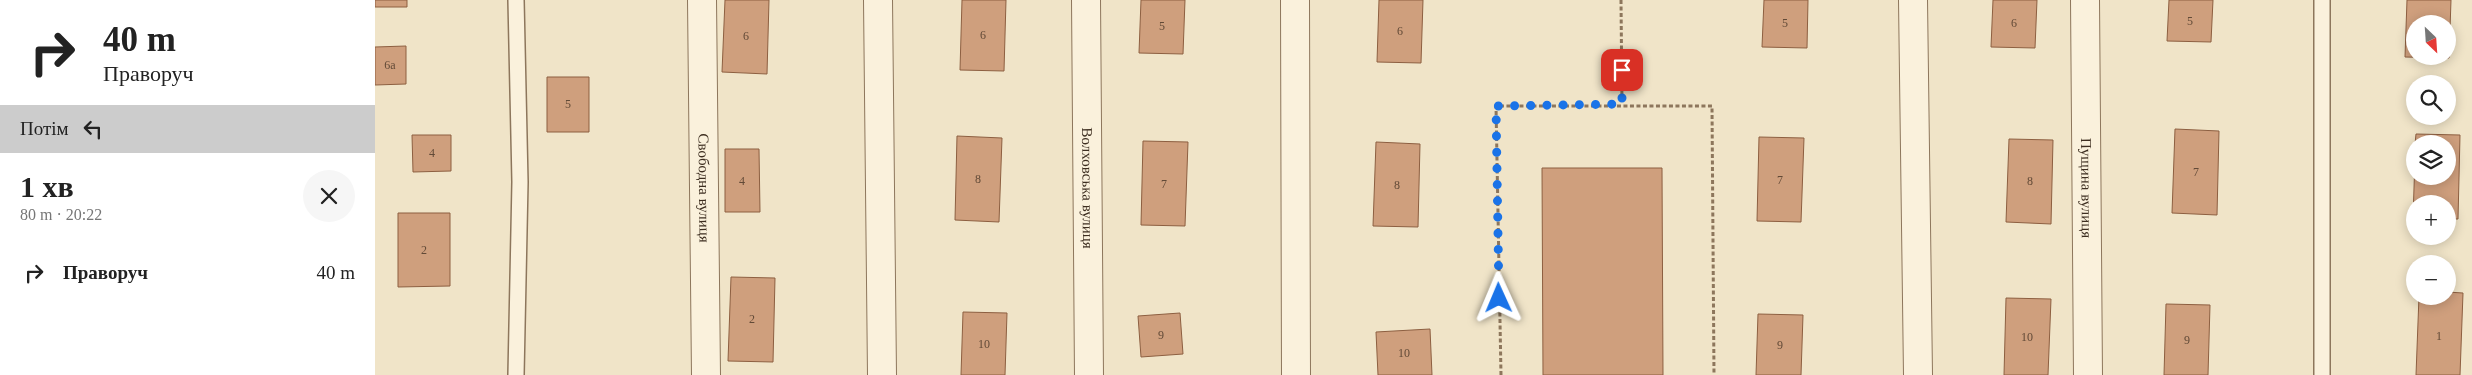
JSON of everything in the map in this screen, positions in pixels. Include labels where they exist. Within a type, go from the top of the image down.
[{"type":"street","name":"Свободна вулиця","points":[[702,0],[706,375]]},
{"type":"street","points":[[878,0],[882,375]]},
{"type":"street","name":"Волховська вулиця","points":[[1086,0],[1089,375]]},
{"type":"street","points":[[1295,0],[1296,375]]},
{"type":"street","points":[[1913,0],[1918,375]]},
{"type":"street","name":"Пущина вулиця","points":[[2085,0],[2088,375]]},
{"type":"lane","points":[[516,0],[521,182],[516,375]]},
{"type":"lane","points":[[2322,0],[2322,375]]},
{"type":"path","points":[[1621,0],[1622,104]]},
{"type":"path","points":[[1501,375],[1496,106],[1622,104],[1712,106],[1714,375]]},
{"type":"building","points":[[375,0],[407,0],[407,7],[375,7]]},
{"type":"building","points":[[725,0],[769,0],[767,74],[722,72]]},
{"type":"building","points":[[962,0],[1006,0],[1004,71],[960,70]]},
{"type":"building","points":[[1141,0],[1185,0],[1183,54],[1139,53]]},
{"type":"building","points":[[1379,0],[1423,0],[1421,63],[1377,62]]},
{"type":"building","points":[[1764,0],[1808,0],[1807,48],[1762,47]]},
{"type":"building","points":[[1993,0],[2037,0],[2035,48],[1991,47]]},
{"type":"building","points":[[2169,0],[2213,0],[2211,42],[2167,41]]},
{"type":"building","points":[[2407,0],[2451,0],[2450,15],[2406,15]]},
{"type":"building","points":[[406,46],[406,84],[375,85],[375,47]]},
{"type":"building","points":[[547,77],[589,77],[589,132],[547,132]]},
{"type":"building","points":[[2175,129],[2219,131],[2217,215],[2172,213]]},
{"type":"building","points":[[2416,134],[2460,135],[2458,219],[2456,219],[2456,195],[2414,195],[2414,185],[2456,185],[2456,135]]},
{"type":"building","points":[[412,135],[451,135],[451,171],[413,172]]},
{"type":"building","points":[[957,136],[1002,138],[999,222],[955,220]]},
{"type":"building","points":[[1759,137],[1804,138],[1801,222],[1757,221]]},
{"type":"building","points":[[2009,139],[2053,140],[2051,224],[2006,222]]},
{"type":"building","points":[[1143,141],[1188,142],[1185,226],[1141,225]]},
{"type":"building","points":[[1376,142],[1420,144],[1418,227],[1373,226]]},
{"type":"building","points":[[725,149],[759,149],[760,212],[725,212]]},
{"type":"building","points":[[1542,168],[1662,168],[1663,375],[1543,375]]},
{"type":"building","points":[[398,213],[450,213],[450,286],[398,287]]},
{"type":"building","points":[[731,277],[775,278],[773,362],[728,361]]},
{"type":"building","points":[[2456,293],[2463,293],[2460,375],[2416,375],[2419,305],[2456,305]]},
{"type":"building","points":[[2006,298],[2051,299],[2048,375],[2004,375]]},
{"type":"building","points":[[2166,304],[2210,305],[2208,375],[2164,375]]},
{"type":"building","points":[[963,312],[1007,313],[1005,375],[961,375]]},
{"type":"building","points":[[1180,313],[1183,354],[1141,357],[1138,316]]},
{"type":"building","points":[[1758,314],[1803,315],[1801,375],[1756,375]]},
{"type":"building","points":[[1430,329],[1432,375],[1378,375],[1376,332]]},
{"type":"route","points":[[1499,298],[1496,106],[1622,104],[1622,70]]}]
